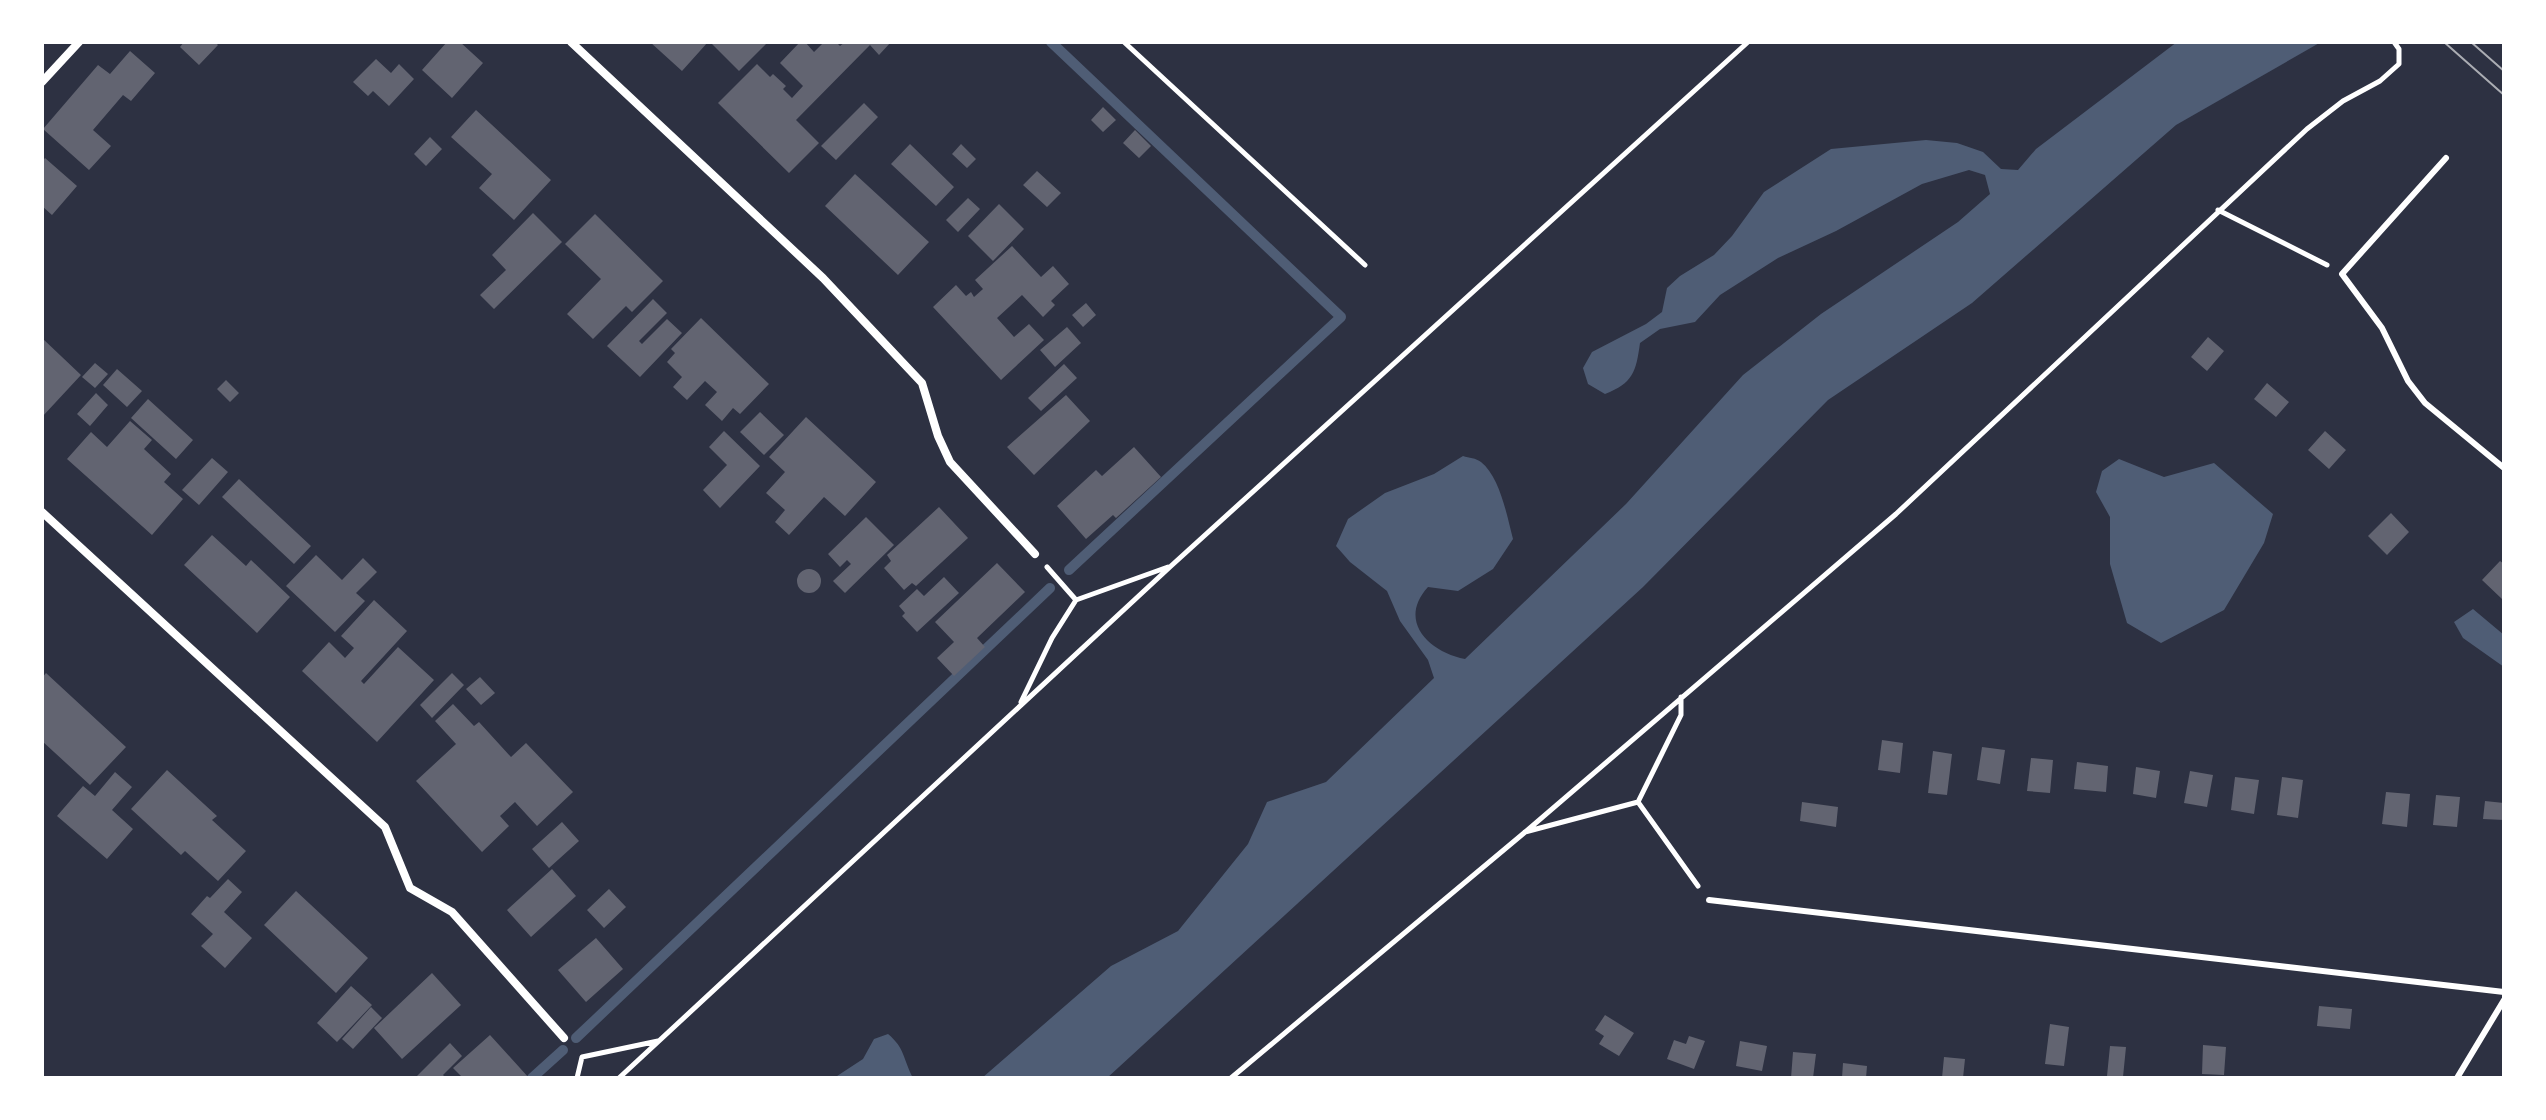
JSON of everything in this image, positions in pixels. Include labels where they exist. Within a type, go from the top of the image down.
[{"type":"street","points":[[42,82],[79,42]]},
{"type":"street","points":[[571,42],[823,278],[922,383],[938,436],[950,462],[1035,554]]},
{"type":"street","points":[[42,512],[385,827],[410,888],[452,912],[564,1038]]},
{"type":"lane","points":[[2446,158],[2342,274],[2382,328],[2408,381],[2425,403],[2504,468]]},
{"type":"lane","points":[[1709,900],[2504,992]]},
{"type":"lane","points":[[2457,1078],[2504,1000]]},
{"type":"path","points":[[1124,42],[1365,265]]},
{"type":"path","points":[[619,1078],[1171,566],[1748,42]]},
{"type":"path","points":[[1231,1078],[1524,833],[1896,514],[2307,129],[2343,101],[2380,81],[2399,64],[2399,49],[2394,42]]},
{"type":"path","points":[[2218,210],[2276,237],[2342,274]]},
{"type":"path","points":[[1035,554],[1076,600]]},
{"type":"path","points":[[1019,707],[1052,638],[1076,600],[1171,566]]},
{"type":"path","points":[[1524,833],[1638,802],[1681,715],[1681,697]]},
{"type":"path","points":[[1638,802],[1709,900]]},
{"type":"path","points":[[577,1078],[582,1057],[658,1041]]},
{"type":"water","points":[[2177,42],[2321,42],[2176,125],[1972,303],[1828,400],[1643,587],[1107,1078],[982,1078],[1111,966],[1178,931],[1248,844],[1267,802],[1326,782],[1434,678],[1428,660],[1400,621],[1387,591],[1350,562],[1336,546],[1348,519],[1385,493],[1434,474],[1463,456],[1479,461],[1488,469],[1502,498],[1513,539],[1493,569],[1458,591],[1428,587],[1419,600],[1416,612],[1421,633],[1429,642],[1440,650],[1465,659],[1626,504],[1743,375],[1821,314],[1958,222],[1990,194],[1985,175],[1969,170],[1922,184],[1836,231],[1778,258],[1720,295],[1695,322],[1660,329],[1640,343],[1635,369],[1622,385],[1605,394],[1588,384],[1583,368],[1592,352],[1646,324],[1662,312],[1667,288],[1714,255],[1764,192],[1831,149],[1926,140],[1957,143],[1983,152],[2001,169],[2018,170],[2036,149]]},
{"type":"water","points":[[2119,459],[2164,477],[2214,463],[2273,514],[2264,543],[2224,610],[2161,643],[2127,623],[2110,564],[2110,517],[2096,492],[2102,471]]},
{"type":"water","points":[[2473,609],[2504,635],[2504,667],[2463,638],[2454,622]]},
{"type":"water","points":[[888,1034],[901,1049],[913,1078],[834,1078],[863,1059],[874,1039]]},
{"type":"building","points":[[184,42],[215,42],[218,45],[199,65],[180,47]]},
{"type":"building","points":[[447,42],[460,42],[483,63],[452,98],[422,70]]},
{"type":"building","points":[[650,42],[708,42],[682,71]]},
{"type":"building","points":[[710,42],[768,42],[739,71]]},
{"type":"building","points":[[800,42],[805,42],[814,52],[824,42],[836,42],[840,46],[845,42],[891,42],[879,55],[870,45],[796,120],[819,143],[789,173],[718,103],[757,64],[770,77],[773,74],[786,86],[783,89],[792,98],[803,86],[780,63]]},
{"type":"building","points":[[130,51],[155,73],[131,101],[123,95],[93,130],[111,146],[89,170],[43,129],[98,65],[110,74]]},
{"type":"building","points":[[376,59],[391,73],[399,64],[414,79],[389,106],[373,91],[368,96],[353,82]]},
{"type":"building","points":[[864,103],[878,117],[836,160],[821,146]]},
{"type":"building","points":[[1103,107],[1116,120],[1103,132],[1091,120]]},
{"type":"building","points":[[476,110],[551,180],[514,220],[479,188],[492,174],[451,137]]},
{"type":"building","points":[[1135,130],[1151,146],[1139,158],[1123,143]]},
{"type":"building","points":[[430,137],[442,149],[426,166],[414,154]]},
{"type":"building","points":[[910,144],[954,187],[936,206],[891,164]]},
{"type":"building","points":[[961,144],[976,159],[967,168],[952,154]]},
{"type":"building","points":[[45,158],[77,186],[52,215],[42,206],[42,162]]},
{"type":"building","points":[[1037,171],[1061,193],[1047,207],[1023,185]]},
{"type":"building","points":[[855,174],[929,242],[898,275],[825,206]]},
{"type":"building","points":[[968,198],[980,209],[958,232],[946,220]]},
{"type":"building","points":[[999,204],[1024,229],[993,261],[968,236]]},
{"type":"building","points":[[533,213],[562,242],[494,309],[480,295],[506,270],[492,255]]},
{"type":"building","points":[[595,214],[663,281],[632,312],[626,306],[593,339],[567,314],[601,279],[565,244]]},
{"type":"building","points":[[1012,246],[1041,277],[1053,266],[1069,284],[1051,301],[1055,305],[1043,317],[1022,295],[997,318],[1014,337],[1029,324],[1044,340],[1001,380],[933,307],[956,285],[966,296],[971,292],[974,297],[983,289],[975,280]]},
{"type":"building","points":[[653,299],[667,313],[639,341],[642,344],[667,319],[682,333],[640,377],[607,346]]},
{"type":"building","points":[[1086,303],[1096,315],[1083,327],[1072,315]]},
{"type":"building","points":[[701,318],[769,384],[740,414],[733,408],[722,421],[705,405],[717,392],[705,381],[687,400],[673,387],[682,377],[667,362],[675,353],[671,349]]},
{"type":"building","points":[[1067,327],[1081,343],[1055,367],[1040,350]]},
{"type":"building","points":[[2208,337],[2224,351],[2207,371],[2191,357]]},
{"type":"building","points":[[42,338],[81,375],[42,417]]},
{"type":"building","points":[[95,363],[108,374],[95,388],[82,377]]},
{"type":"building","points":[[1064,364],[1077,378],[1041,411],[1028,398]]},
{"type":"building","points":[[117,369],[142,391],[127,407],[103,385]]},
{"type":"building","points":[[226,380],[239,393],[230,402],[217,389]]},
{"type":"building","points":[[2267,383],[2289,402],[2276,417],[2254,399]]},
{"type":"building","points":[[96,393],[108,405],[90,426],[77,414]]},
{"type":"building","points":[[1066,395],[1090,421],[1034,475],[1007,447]]},
{"type":"building","points":[[148,399],[193,440],[176,459],[131,418]]},
{"type":"building","points":[[760,412],[784,435],[764,455],[740,432]]},
{"type":"building","points":[[806,417],[876,482],[845,516],[824,497],[789,535],[775,522],[785,510],[766,493],[785,472],[769,457]]},
{"type":"building","points":[[130,421],[152,440],[144,449],[171,474],[164,482],[183,499],[152,535],[67,459],[91,432],[107,447]]},
{"type":"building","points":[[724,431],[760,466],[720,508],[703,490],[727,465],[709,447]]},
{"type":"building","points":[[2325,431],[2346,450],[2329,469],[2308,450]]},
{"type":"building","points":[[1134,447],[1161,477],[1116,518],[1113,515],[1086,539],[1057,506],[1096,470],[1102,476]]},
{"type":"building","points":[[212,458],[228,472],[199,505],[182,490]]},
{"type":"building","points":[[239,479],[311,546],[294,564],[222,497]]},
{"type":"building","points":[[939,507],[968,538],[916,586],[912,583],[904,590],[884,568],[891,561],[887,555]]},
{"type":"building","points":[[2391,513],[2409,532],[2387,555],[2368,536]]},
{"type":"building","points":[[866,517],[894,545],[845,593],[833,581],[851,564],[847,560],[840,567],[828,554]]},
{"type":"building","points":[[212,535],[246,566],[251,560],[290,597],[257,633],[184,565]]},
{"type":"building","points":[[316,555],[342,580],[363,558],[377,572],[356,593],[365,601],[335,632],[286,586]]},
{"type":"building","points":[[2500,561],[2504,564],[2502,599],[2482,580]]},
{"type":"building","points":[[997,563],[1025,592],[977,638],[985,647],[954,676],[937,658],[954,642],[935,622]]},
{"type":"building","points":[[809,569],[817,573],[821,581],[817,589],[809,593],[801,589],[797,581],[801,573]]},
{"type":"building","points":[[944,577],[959,593],[917,632],[902,616],[905,613],[899,606],[917,589],[924,596]]},
{"type":"building","points":[[374,600],[407,631],[361,681],[364,684],[398,647],[434,680],[377,742],[302,671],[329,642],[345,658],[354,648],[341,636]]},
{"type":"building","points":[[46,673],[126,747],[90,785],[42,741],[42,678]]},
{"type":"building","points":[[452,673],[464,685],[432,718],[420,705]]},
{"type":"building","points":[[480,677],[495,693],[481,705],[466,689]]},
{"type":"building","points":[[453,704],[474,726],[479,722],[511,757],[526,743],[573,792],[537,826],[515,802],[500,816],[509,826],[482,852],[416,781],[456,744],[435,721]]},
{"type":"building","points":[[1882,740],[1903,743],[1900,773],[1878,770]]},
{"type":"building","points":[[1982,747],[2005,750],[2000,784],[1977,780]]},
{"type":"building","points":[[1933,751],[1952,754],[1947,795],[1928,793]]},
{"type":"building","points":[[2031,758],[2053,760],[2050,793],[2027,791]]},
{"type":"building","points":[[2077,762],[2108,766],[2106,792],[2074,789]]},
{"type":"building","points":[[2136,767],[2160,771],[2156,798],[2133,794]]},
{"type":"building","points":[[167,770],[217,816],[212,820],[246,851],[218,881],[185,851],[181,855],[131,809]]},
{"type":"building","points":[[2190,771],[2213,775],[2207,807],[2184,803]]},
{"type":"building","points":[[115,772],[132,787],[112,810],[133,829],[107,859],[57,816],[83,786],[95,796]]},
{"type":"building","points":[[2235,777],[2259,780],[2254,814],[2231,810]]},
{"type":"building","points":[[2282,777],[2303,780],[2298,818],[2277,815]]},
{"type":"building","points":[[2386,792],[2410,794],[2407,827],[2382,824]]},
{"type":"building","points":[[2436,795],[2460,797],[2457,827],[2433,825]]},
{"type":"building","points":[[2485,801],[2504,803],[2504,820],[2483,819]]},
{"type":"building","points":[[1802,802],[1838,807],[1836,827],[1800,821]]},
{"type":"building","points":[[562,822],[579,841],[549,868],[532,849]]},
{"type":"building","points":[[552,869],[576,896],[531,937],[507,910]]},
{"type":"building","points":[[228,879],[242,892],[224,912],[252,938],[225,968],[201,946],[213,934],[191,914]]},
{"type":"building","points":[[609,889],[626,907],[604,928],[587,910]]},
{"type":"building","points":[[296,891],[368,958],[336,993],[264,925]]},
{"type":"building","points":[[596,938],[623,969],[586,1002],[558,970]]},
{"type":"building","points":[[432,973],[461,1005],[402,1059],[374,1028]]},
{"type":"building","points":[[351,986],[372,1005],[337,1042],[317,1023]]},
{"type":"building","points":[[2319,1006],[2352,1009],[2350,1029],[2317,1026]]},
{"type":"building","points":[[371,1007],[382,1018],[353,1049],[342,1039]]},
{"type":"building","points":[[1605,1015],[1634,1033],[1619,1056],[1599,1044],[1604,1036],[1595,1030]]},
{"type":"building","points":[[2050,1024],[2069,1027],[2064,1066],[2045,1064]]},
{"type":"building","points":[[490,1035],[529,1078],[463,1078],[453,1068]]},
{"type":"building","points":[[1689,1036],[1705,1041],[1694,1069],[1667,1059],[1674,1040],[1686,1044]]},
{"type":"building","points":[[1740,1041],[1767,1046],[1762,1071],[1736,1066]]},
{"type":"building","points":[[450,1043],[462,1056],[443,1075],[446,1078],[415,1078]]},
{"type":"building","points":[[2203,1045],[2226,1047],[2224,1075],[2202,1074]]},
{"type":"building","points":[[2110,1046],[2126,1047],[2123,1077],[2107,1076]]},
{"type":"building","points":[[1793,1052],[1816,1054],[1813,1078],[1791,1078]]},
{"type":"building","points":[[1944,1057],[1965,1059],[1963,1078],[1942,1078]]},
{"type":"building","points":[[1843,1063],[1867,1066],[1866,1078],[1842,1078]]},
{"type":"waterway","points":[[1051,42],[1341,317],[1069,570]]},
{"type":"waterway","points":[[576,1038],[1050,588]]},
{"type":"waterway","points":[[532,1078],[563,1050]]},
{"type":"tram line","points":[[2444,42],[2504,95]]},
{"type":"tram line","points":[[2471,42],[2504,71]]}]
